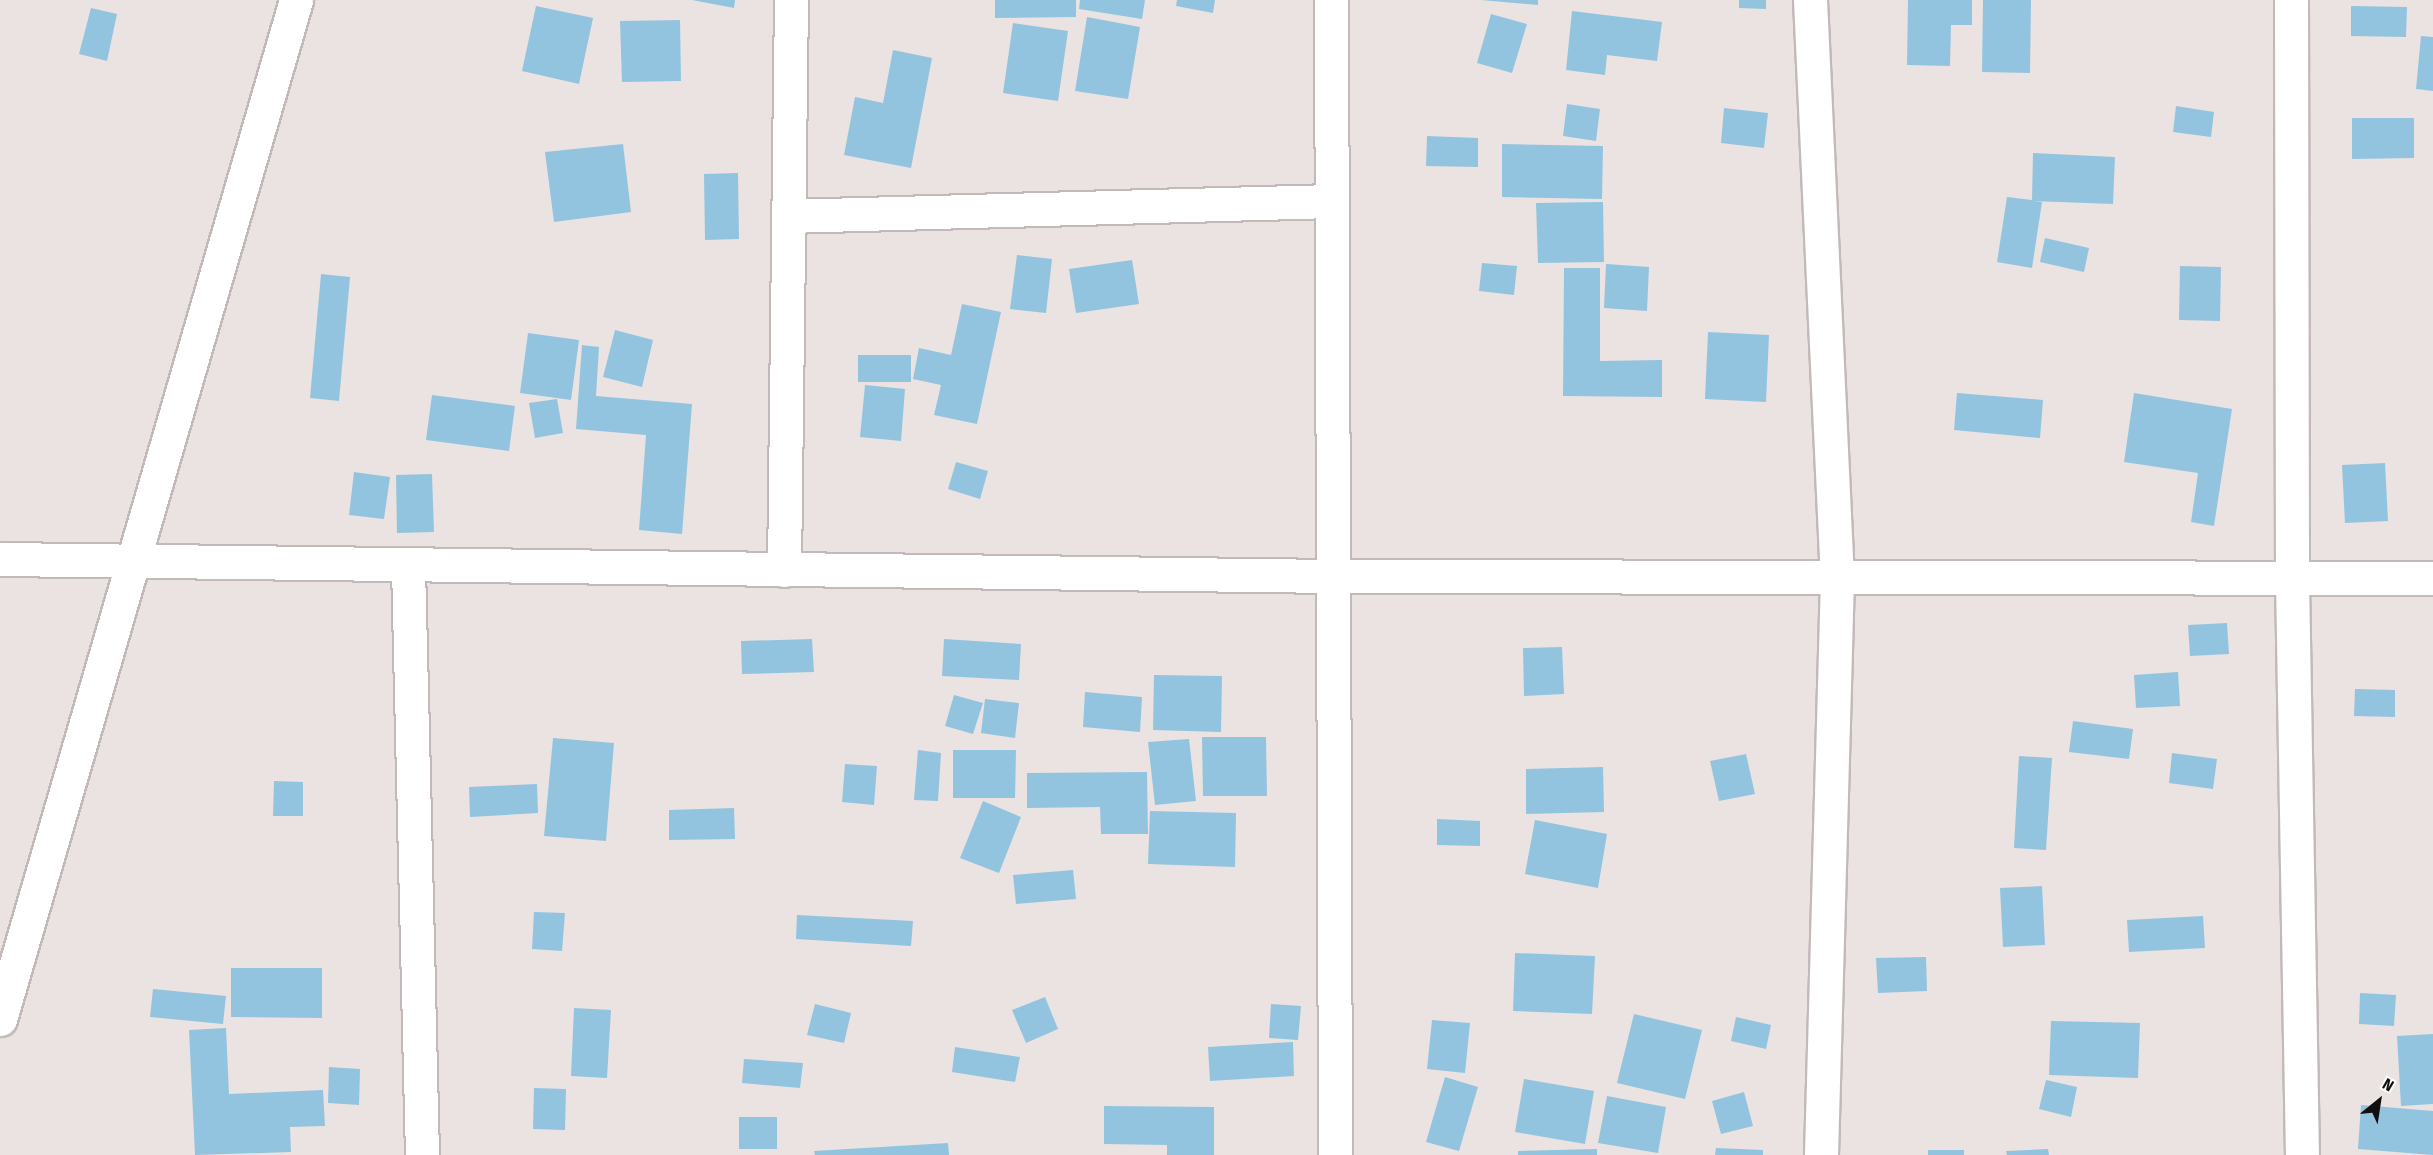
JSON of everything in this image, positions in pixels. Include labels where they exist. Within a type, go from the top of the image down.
[{"type":"street","points":[[0,1019],[296,0]]},
{"type":"street","points":[[784,570],[791,0]]},
{"type":"street","points":[[1330,0],[1335,1155]]},
{"type":"street","points":[[1810,0],[1837,578],[1821,1155]]},
{"type":"street","points":[[2291,0],[2292,579],[2302,1155]]},
{"type":"street","points":[[789,216],[1331,201]]},
{"type":"street","points":[[0,559],[1333,576],[2433,578]]},
{"type":"street","points":[[408,566],[422,1155]]},
{"type":"building","points":[[692,0],[735,0],[734,8]]},
{"type":"building","points":[[995,0],[1076,0],[1076,17],[995,18]]},
{"type":"building","points":[[1080,0],[1145,0],[1142,19],[1079,9]]},
{"type":"building","points":[[1177,0],[1215,0],[1213,13],[1176,6]]},
{"type":"building","points":[[1481,0],[1538,0],[1538,5]]},
{"type":"building","points":[[1739,0],[1766,0],[1766,9],[1739,8]]},
{"type":"building","points":[[1908,0],[1972,0],[1972,25],[1951,25],[1950,66],[1907,65]]},
{"type":"building","points":[[1983,0],[2031,0],[2030,73],[1982,72]]},
{"type":"building","points":[[536,6],[593,18],[579,84],[522,71]]},
{"type":"building","points":[[2351,6],[2407,7],[2406,37],[2351,36]]},
{"type":"building","points":[[91,8],[117,14],[107,61],[79,54]]},
{"type":"building","points":[[1572,11],[1662,22],[1657,61],[1607,55],[1605,75],[1566,70]]},
{"type":"building","points":[[1491,14],[1527,24],[1512,73],[1477,63]]},
{"type":"building","points":[[1087,17],[1140,27],[1128,99],[1075,91]]},
{"type":"building","points":[[680,20],[681,81],[622,82],[620,21]]},
{"type":"building","points":[[1013,23],[1068,31],[1058,101],[1003,93]]},
{"type":"building","points":[[2421,36],[2433,37],[2433,91],[2416,89]]},
{"type":"building","points":[[893,50],[932,58],[911,168],[844,155],[855,97],[883,103]]},
{"type":"building","points":[[1567,104],[1600,109],[1596,141],[1563,136]]},
{"type":"building","points":[[2176,106],[2214,112],[2211,137],[2173,132]]},
{"type":"building","points":[[1724,108],[1768,113],[1764,148],[1721,143]]},
{"type":"building","points":[[2352,118],[2414,118],[2414,158],[2352,159]]},
{"type":"building","points":[[1427,136],[1478,138],[1478,167],[1426,166]]},
{"type":"building","points":[[623,144],[631,212],[554,222],[545,152]]},
{"type":"building","points":[[1502,144],[1603,146],[1602,199],[1502,197]]},
{"type":"building","points":[[2033,153],[2115,157],[2113,204],[2033,201],[2042,202],[2032,268],[1997,262],[2007,197],[2032,200]]},
{"type":"building","points":[[738,173],[739,239],[705,240],[704,174]]},
{"type":"building","points":[[1603,202],[1604,262],[1538,263],[1536,203]]},
{"type":"building","points":[[2045,238],[2089,248],[2084,272],[2040,262]]},
{"type":"building","points":[[1017,255],[1052,259],[1046,313],[1010,309]]},
{"type":"building","points":[[1132,260],[1139,304],[1076,313],[1069,269]]},
{"type":"building","points":[[1482,263],[1517,266],[1514,295],[1479,291]]},
{"type":"building","points":[[1606,264],[1649,267],[1647,311],[1604,308]]},
{"type":"building","points":[[2180,266],[2221,267],[2220,321],[2179,320]]},
{"type":"building","points":[[1564,268],[1600,268],[1600,361],[1662,360],[1662,397],[1563,396]]},
{"type":"building","points":[[321,274],[350,277],[339,401],[310,398]]},
{"type":"building","points":[[962,304],[1001,312],[977,424],[934,415],[941,385],[913,379],[919,348],[951,355]]},
{"type":"building","points":[[615,330],[653,340],[642,387],[603,377]]},
{"type":"building","points":[[1708,332],[1769,335],[1766,402],[1705,399]]},
{"type":"building","points":[[528,333],[579,340],[571,400],[520,393]]},
{"type":"building","points":[[582,345],[599,347],[596,396],[692,404],[682,534],[639,530],[646,435],[576,429]]},
{"type":"building","points":[[858,355],[911,355],[911,382],[858,382]]},
{"type":"building","points":[[865,385],[905,389],[901,441],[860,437]]},
{"type":"building","points":[[1957,393],[2043,400],[2040,438],[1954,430]]},
{"type":"building","points":[[2134,393],[2232,409],[2214,526],[2191,522],[2198,473],[2124,462]]},
{"type":"building","points":[[432,395],[515,406],[509,451],[426,440]]},
{"type":"building","points":[[557,399],[563,433],[535,438],[529,403]]},
{"type":"building","points":[[956,462],[988,471],[980,499],[948,489]]},
{"type":"building","points":[[2385,463],[2388,521],[2345,523],[2342,465]]},
{"type":"building","points":[[354,472],[390,477],[384,519],[349,515]]},
{"type":"building","points":[[432,474],[434,532],[397,533],[396,475]]},
{"type":"building","points":[[2227,623],[2229,654],[2190,656],[2188,625]]},
{"type":"building","points":[[812,639],[814,672],[742,674],[741,641]]},
{"type":"building","points":[[944,639],[1021,644],[1019,680],[942,676]]},
{"type":"building","points":[[1562,647],[1564,694],[1524,696],[1523,648]]},
{"type":"building","points":[[2178,672],[2180,706],[2136,708],[2134,675]]},
{"type":"building","points":[[1154,675],[1222,676],[1221,732],[1153,730]]},
{"type":"building","points":[[2355,689],[2395,690],[2395,717],[2354,716]]},
{"type":"building","points":[[1085,692],[1142,697],[1140,732],[1083,727]]},
{"type":"building","points":[[954,695],[983,703],[973,734],[945,726]]},
{"type":"building","points":[[985,699],[1019,703],[1015,738],[981,733]]},
{"type":"building","points":[[2073,721],[2133,729],[2129,759],[2069,752]]},
{"type":"building","points":[[1202,737],[1266,737],[1267,796],[1203,796]]},
{"type":"building","points":[[553,738],[614,743],[606,841],[544,836]]},
{"type":"building","points":[[1189,739],[1196,801],[1155,805],[1148,742]]},
{"type":"building","points":[[918,750],[941,753],[938,801],[914,800]]},
{"type":"building","points":[[953,750],[1016,750],[1015,798],[953,798]]},
{"type":"building","points":[[2172,753],[2217,759],[2213,789],[2169,783]]},
{"type":"building","points":[[1746,754],[1755,794],[1719,801],[1710,761]]},
{"type":"building","points":[[2019,756],[2052,758],[2046,850],[2014,848]]},
{"type":"building","points":[[845,764],[877,766],[874,805],[842,802]]},
{"type":"building","points":[[1603,767],[1604,812],[1526,814],[1526,769]]},
{"type":"building","points":[[1147,772],[1148,834],[1101,834],[1100,807],[1027,808],[1027,773]]},
{"type":"building","points":[[274,781],[303,782],[303,816],[273,816]]},
{"type":"building","points":[[537,784],[538,813],[470,817],[469,787]]},
{"type":"building","points":[[983,801],[1021,817],[999,873],[960,858]]},
{"type":"building","points":[[734,808],[735,839],[669,840],[669,810]]},
{"type":"building","points":[[1150,811],[1236,813],[1235,867],[1148,864]]},
{"type":"building","points":[[1437,819],[1480,821],[1480,846],[1437,845]]},
{"type":"building","points":[[1535,820],[1607,834],[1598,888],[1525,874]]},
{"type":"building","points":[[1073,870],[1076,899],[1016,904],[1013,875]]},
{"type":"building","points":[[2042,886],[2045,945],[2003,947],[2000,888]]},
{"type":"building","points":[[534,912],[565,913],[562,951],[532,949]]},
{"type":"building","points":[[797,915],[913,921],[911,946],[796,939]]},
{"type":"building","points":[[2203,916],[2205,948],[2129,952],[2127,920]]},
{"type":"building","points":[[1515,953],[1595,956],[1592,1014],[1513,1011]]},
{"type":"building","points":[[1926,957],[1927,991],[1878,993],[1876,958]]},
{"type":"building","points":[[231,968],[322,968],[322,1018],[231,1017]]},
{"type":"building","points":[[153,989],[226,996],[223,1024],[150,1017]]},
{"type":"building","points":[[2360,993],[2396,995],[2394,1026],[2359,1024]]},
{"type":"building","points":[[1045,997],[1058,1029],[1026,1043],[1012,1010]]},
{"type":"building","points":[[815,1004],[851,1013],[844,1043],[807,1035]]},
{"type":"building","points":[[1271,1004],[1301,1006],[1298,1040],[1269,1038]]},
{"type":"building","points":[[574,1008],[611,1010],[607,1078],[571,1076]]},
{"type":"building","points":[[1634,1014],[1702,1030],[1685,1099],[1617,1083]]},
{"type":"building","points":[[1736,1017],[1771,1025],[1766,1049],[1731,1041]]},
{"type":"building","points":[[1432,1020],[1470,1023],[1465,1073],[1427,1069]]},
{"type":"building","points":[[2051,1021],[2140,1023],[2138,1078],[2049,1075]]},
{"type":"building","points":[[226,1028],[229,1094],[323,1090],[325,1126],[290,1127],[291,1152],[195,1155],[189,1030]]},
{"type":"building","points":[[2433,1034],[2433,1104],[2401,1106],[2397,1036]]},
{"type":"building","points":[[1293,1042],[1294,1076],[1210,1081],[1208,1047]]},
{"type":"building","points":[[955,1047],[1020,1057],[1015,1082],[952,1072]]},
{"type":"building","points":[[744,1059],[803,1063],[800,1088],[742,1083]]},
{"type":"building","points":[[329,1067],[360,1069],[359,1105],[328,1103]]},
{"type":"building","points":[[1445,1077],[1478,1087],[1459,1151],[1426,1142]]},
{"type":"building","points":[[1524,1079],[1594,1091],[1585,1144],[1515,1132]]},
{"type":"building","points":[[2046,1080],[2077,1087],[2071,1117],[2039,1109]]},
{"type":"building","points":[[534,1088],[566,1089],[565,1130],[533,1129]]},
{"type":"building","points":[[1744,1092],[1753,1126],[1721,1134],[1712,1101]]},
{"type":"building","points":[[1607,1096],[1666,1107],[1658,1153],[1598,1143]]},
{"type":"building","points":[[2361,1105],[2433,1111],[2433,1155],[2358,1149]]},
{"type":"building","points":[[1104,1106],[1214,1107],[1214,1155],[1167,1155],[1167,1145],[1104,1144]]},
{"type":"building","points":[[739,1117],[777,1117],[777,1149],[739,1149]]},
{"type":"building","points":[[948,1143],[949,1155],[815,1155],[814,1151]]},
{"type":"building","points":[[1716,1148],[1763,1150],[1763,1155],[1715,1155]]},
{"type":"building","points":[[1597,1149],[1597,1155],[1518,1155],[1518,1151]]},
{"type":"building","points":[[2048,1149],[2049,1155],[2007,1155],[2006,1151]]},
{"type":"building","points":[[1928,1150],[1964,1150],[1964,1155],[1928,1155]]}]
